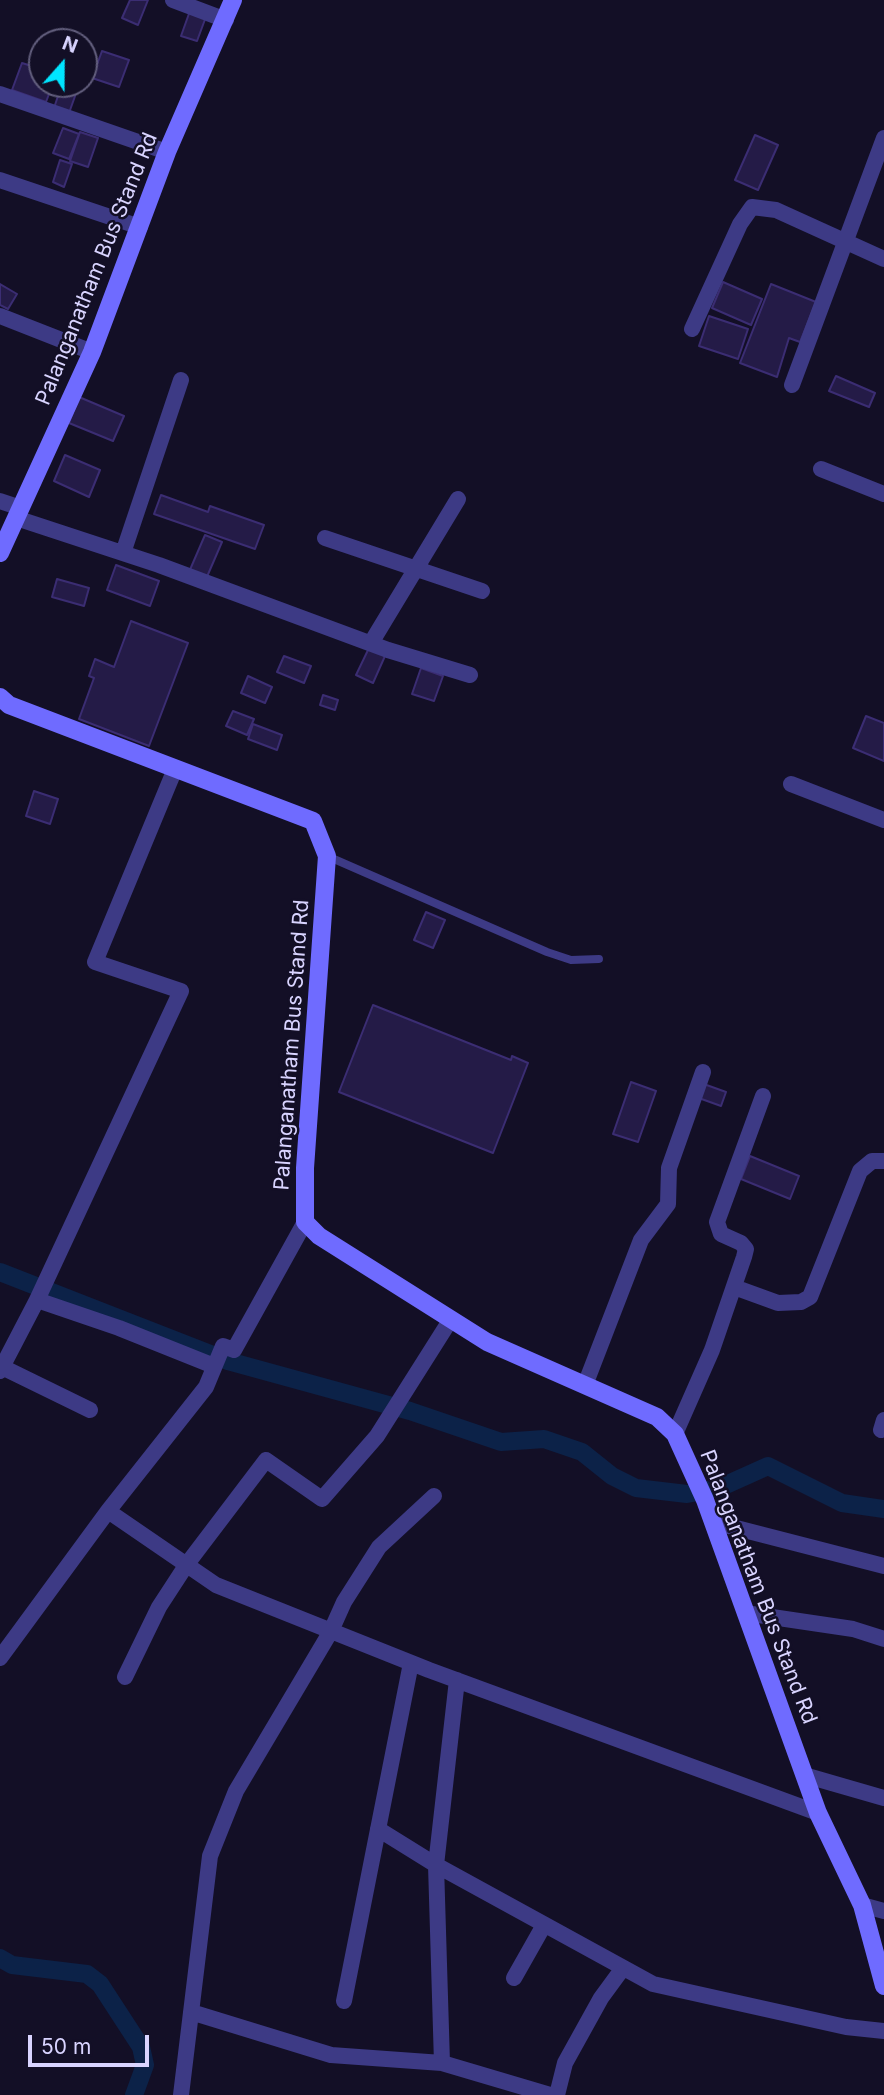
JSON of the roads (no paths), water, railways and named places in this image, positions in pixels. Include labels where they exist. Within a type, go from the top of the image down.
[{"type":"street","points":[[173,0],[226,20]]},
{"type":"street","name":"Palanganatham Bus Stand Rd","points":[[0,553],[92,352],[167,152],[233,0]]},
{"type":"street","points":[[0,94],[167,152]]},
{"type":"street","points":[[792,385],[884,138]]},
{"type":"street","points":[[0,180],[140,227]]},
{"type":"street","points":[[692,329],[740,224],[752,207],[776,210],[884,259]]},
{"type":"street","points":[[0,316],[92,352]]},
{"type":"street","points":[[123,553],[181,380]]},
{"type":"street","points":[[821,468],[884,494]]},
{"type":"street","points":[[371,643],[458,499]]},
{"type":"street","points":[[0,500],[18,513],[123,553],[371,643],[470,675]]},
{"type":"street","points":[[325,538],[482,592]]},
{"type":"street","name":"Palanganatham Bus Stand Rd","points":[[0,697],[9,705],[313,821],[327,856],[305,1168],[305,1222],[318,1236],[487,1342],[657,1417],[675,1434],[701,1492],[818,1813],[862,1905],[884,1986]]},
{"type":"street","points":[[90,1410],[1,1368],[37,1300],[181,991],[95,962],[175,769]]},
{"type":"street","points":[[791,785],[884,820]]},
{"type":"street","points":[[585,1385],[641,1240],[668,1204],[669,1168],[703,1072]]},
{"type":"street","points":[[675,1434],[696,1392],[746,1249],[741,1243],[721,1234],[717,1222],[763,1096]]},
{"type":"street","points":[[734,1287],[778,1303],[801,1302],[810,1297],[860,1171],[872,1161],[884,1161]]},
{"type":"street","points":[[0,1658],[108,1511],[206,1387],[223,1346],[234,1350],[305,1222]]},
{"type":"street","points":[[37,1300],[119,1328],[214,1366]]},
{"type":"street","points":[[125,1677],[159,1607],[187,1564],[266,1460],[323,1499],[377,1436],[451,1319]]},
{"type":"street","points":[[181,2095],[210,1856],[236,1791],[331,1631],[344,1602],[379,1548],[433,1496]]},
{"type":"street","points":[[108,1511],[216,1585],[411,1663],[818,1813]]},
{"type":"street","points":[[712,1522],[884,1566]]},
{"type":"street","points":[[745,1613],[853,1629],[884,1639]]},
{"type":"street","points":[[344,2001],[411,1663]]},
{"type":"street","points":[[442,2063],[436,1865],[457,1680]]},
{"type":"street","points":[[804,1775],[884,1798]]},
{"type":"street","points":[[378,1829],[436,1865],[653,1984],[846,2027],[884,2031]]},
{"type":"street","points":[[862,1905],[884,1911]]},
{"type":"street","points":[[514,1978],[544,1925]]},
{"type":"street","points":[[557,2095],[565,2063],[601,1998],[623,1968]]},
{"type":"street","points":[[191,2012],[331,2055],[442,2063],[550,2095]]},
{"type":"lane","points":[[327,856],[547,952],[571,960],[599,959]]},
{"type":"waterway","points":[[0,1272],[228,1361],[410,1411],[501,1442],[544,1439],[582,1452],[612,1476],[636,1488],[687,1494],[719,1488],[768,1466],[842,1503],[884,1509]]},
{"type":"waterway","points":[[0,1958],[12,1965],[87,1974],[100,1984],[141,2047],[145,2065],[134,2095]]}]
